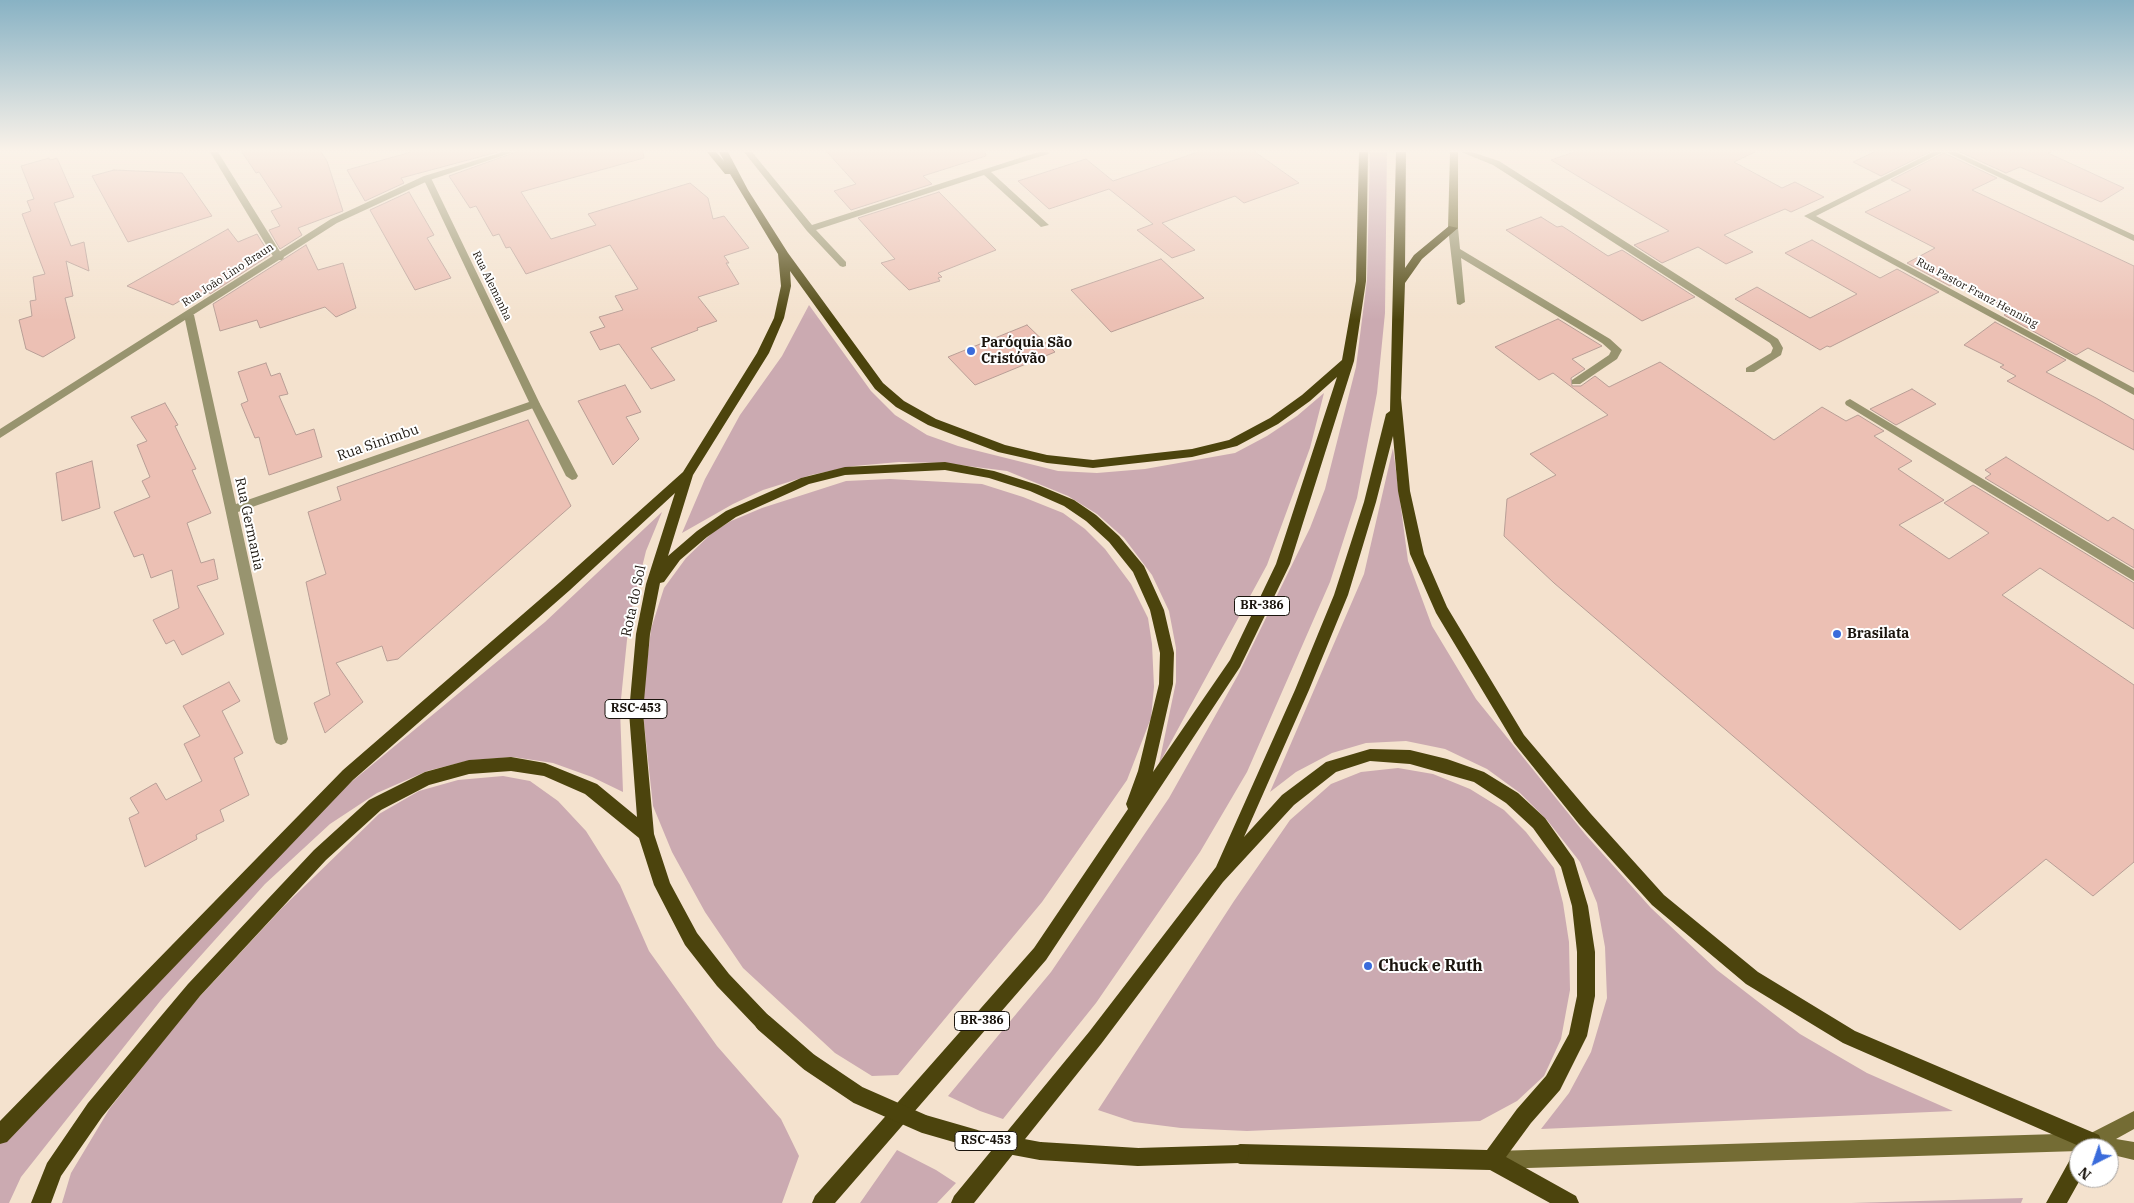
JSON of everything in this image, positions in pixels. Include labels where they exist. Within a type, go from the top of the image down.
[{"type":"highway","name":"Rota do Sol","points":[[754,208],[783,254],[786,286],[779,318],[763,353],[687,475],[654,584],[643,634],[636,712],[646,834],[662,885],[691,939],[724,980],[764,1023],[809,1062],[858,1095],[924,1124],[976,1139],[1040,1151],[1138,1157],[1240,1154],[1492,1160]]},
{"type":"highway","name":"BR-386","points":[[822,1203],[1040,954],[1235,663],[1283,564],[1348,361],[1361,281],[1363,208]]},
{"type":"highway","points":[[1401,208],[1400,284],[1395,398],[1404,491],[1417,554],[1440,609],[1519,739],[1585,819],[1658,900],[1752,978],[1849,1037],[2074,1138]]},
{"type":"highway","points":[[1400,284],[1418,257],[1453,228]]},
{"type":"highway","points":[[783,254],[879,386],[900,404],[959,434],[1002,449],[1047,459],[1093,464],[1144,460],[1192,454],[1233,443],[1274,421],[1290,410],[1348,361]]},
{"type":"highway","points":[[1217,877],[1302,690],[1341,595],[1370,502],[1395,398]]},
{"type":"highway","points":[[654,584],[675,557],[731,514],[805,481],[845,471],[945,466],[990,474],[1034,488],[1069,503],[1091,518],[1108,534],[1139,570],[1157,610],[1167,652],[1166,684],[1146,771],[1126,826]]},
{"type":"highway","points":[[0,1135],[348,775],[565,586],[687,475]]},
{"type":"highway","points":[[961,1203],[1095,1038],[1217,877],[1295,795],[1331,767],[1370,755],[1410,757],[1447,766],[1479,777],[1512,798],[1539,823],[1568,864],[1580,906],[1586,952],[1586,996],[1578,1036],[1553,1083],[1524,1116],[1492,1160],[1569,1203]]},
{"type":"highway","points":[[41,1203],[54,1170],[95,1110],[194,990],[320,855],[375,805],[425,779],[469,767],[510,764],[545,770],[591,790],[646,834]]},
{"type":"highway","points":[[2056,1203],[2069,1181]]},
{"type":"main road","points":[[1453,208],[1453,228]]},
{"type":"main road","points":[[2102,1138],[2134,1120]]},
{"type":"main road","points":[[1492,1160],[2069,1146]]},
{"type":"main road","points":[[2119,1149],[2134,1151]]},
{"type":"street","points":[[248,208],[279,258]]},
{"type":"street","name":"Rua João Lino Braun","points":[[0,434],[279,258],[334,221],[362,208]]},
{"type":"street","name":"Rua Alemanha","points":[[441,208],[572,476]]},
{"type":"street","points":[[793,208],[810,229],[844,264]]},
{"type":"street","points":[[810,229],[874,208]]},
{"type":"street","points":[[1026,208],[1044,225]]},
{"type":"street","points":[[1566,208],[1774,341],[1778,348],[1776,354],[1750,370]]},
{"type":"street","name":"Rua Pastor Franz Henning","points":[[1824,208],[1808,216],[2134,392]]},
{"type":"street","points":[[2070,208],[2134,238]]},
{"type":"street","points":[[1453,228],[1460,302]]},
{"type":"street","points":[[1456,251],[1606,341],[1617,350],[1614,357],[1576,382]]},
{"type":"street","name":"Rua Germania","points":[[189,315],[281,740]]},
{"type":"street","points":[[1850,403],[2134,576]]},
{"type":"street","name":"Rua Sinimbu","points":[[230,510],[535,404]]},
{"type":"shaded area","points":[[1369,208],[1386,208],[1385,313],[1377,393],[1357,498],[1330,582],[1247,772],[1200,852],[1096,1003],[1003,1119],[948,1096],[1051,972],[1169,798],[1238,675],[1310,528],[1325,489],[1356,367],[1367,280]]},
{"type":"shaded area","points":[[809,305],[871,391],[895,415],[927,435],[958,446],[1058,471],[1097,473],[1145,469],[1235,453],[1267,436],[1297,416],[1324,393],[1310,448],[1267,565],[1159,764],[1176,682],[1176,648],[1169,611],[1152,575],[1124,538],[1097,514],[1068,496],[1007,471],[944,463],[899,462],[854,466],[811,475],[763,490],[733,504],[682,533],[705,479],[740,415],[782,356]]},
{"type":"shaded area","points":[[1393,448],[1408,561],[1432,626],[1476,699],[1585,834],[1651,908],[1717,970],[1800,1034],[1867,1073],[1953,1111],[1541,1129],[1569,1093],[1591,1052],[1607,998],[1605,947],[1597,903],[1580,862],[1547,820],[1520,793],[1487,769],[1445,749],[1406,741],[1366,743],[1332,753],[1296,772],[1270,792],[1364,574]]},
{"type":"shaded area","points":[[890,479],[982,484],[1023,497],[1063,513],[1085,529],[1105,549],[1131,584],[1148,618],[1152,644],[1154,687],[1151,718],[1127,780],[1042,902],[898,1075],[872,1076],[835,1053],[743,968],[705,912],[672,852],[653,806],[642,705],[651,629],[664,588],[686,558],[713,532],[731,521],[762,508],[846,481]]},
{"type":"shaded area","points":[[662,512],[646,551],[629,620],[620,709],[623,792],[592,777],[553,763],[513,757],[471,760],[427,771],[377,793],[330,824],[265,884],[161,1000],[21,1177],[9,1203],[0,1203],[0,1144],[327,802],[545,622]]},
{"type":"shaded area","points":[[1398,768],[1433,774],[1470,789],[1504,810],[1526,832],[1554,868],[1563,903],[1569,942],[1570,990],[1561,1039],[1544,1076],[1517,1101],[1480,1121],[1247,1131],[1181,1128],[1134,1122],[1098,1110],[1234,901],[1290,820],[1331,784],[1361,772]]},
{"type":"shaded area","points":[[503,776],[530,781],[558,801],[586,831],[620,885],[649,951],[717,1046],[781,1119],[799,1156],[782,1203],[62,1203],[71,1173],[110,1108],[189,1008],[283,907],[379,814],[419,791],[458,780]]},
{"type":"shaded area","points":[[897,1150],[936,1170],[956,1183],[937,1203],[860,1203]]},
{"type":"shaded area","points":[[2023,1198],[2021,1203],[1851,1203]]},
{"type":"building","points":[[30,208],[56,208],[71,246],[84,242],[89,271],[66,261],[73,296],[65,298],[75,338],[43,357],[26,349],[19,320],[32,316],[30,301],[36,300],[33,277],[45,274],[22,214],[31,211]]},
{"type":"building","points":[[110,208],[207,208],[212,216],[128,242]]},
{"type":"building","points":[[279,208],[342,208],[343,211],[298,228],[302,235],[280,249],[269,230],[280,226],[271,211]]},
{"type":"building","points":[[374,208],[418,208],[434,235],[427,238],[451,278],[415,290],[370,210]]},
{"type":"building","points":[[477,208],[531,208],[551,239],[596,225],[588,214],[607,208],[710,208],[713,219],[724,216],[749,248],[724,256],[729,263],[726,263],[739,284],[698,297],[717,321],[651,348],[675,380],[651,389],[619,344],[600,350],[590,332],[605,327],[599,317],[623,310],[615,296],[638,289],[610,245],[526,274],[510,247],[506,248],[499,234],[493,236]]},
{"type":"building","points":[[889,208],[955,208],[996,250],[938,273],[942,277],[938,278],[940,281],[909,290],[881,263],[895,259],[858,218]]},
{"type":"building","points":[[1133,208],[1202,208],[1162,223],[1195,250],[1172,258],[1137,230],[1153,224]]},
{"type":"building","points":[[1631,208],[1799,208],[1791,212],[1785,209],[1724,235],[1753,252],[1726,264],[1698,247],[1662,263],[1634,245],[1669,231]]},
{"type":"building","points":[[1873,208],[2011,208],[2134,266],[2134,372],[2088,348],[2076,355],[2004,315],[2011,310],[1957,282],[1950,286],[1907,263],[1935,248],[1865,212]]},
{"type":"building","points":[[1541,217],[1557,227],[1562,226],[1608,256],[1622,250],[1695,297],[1642,321],[1506,230]]},
{"type":"building","points":[[228,229],[238,242],[257,234],[270,255],[210,294],[209,291],[190,302],[183,299],[173,305],[127,286]]},
{"type":"building","points":[[1812,240],[1880,278],[1897,269],[1939,292],[1830,347],[1827,346],[1820,350],[1735,299],[1757,287],[1810,318],[1857,294],[1785,253]]},
{"type":"building","points":[[306,245],[318,270],[343,263],[356,308],[336,317],[325,307],[260,328],[257,320],[220,331],[213,304]]},
{"type":"building","points":[[1161,259],[1204,298],[1111,332],[1071,290]]},
{"type":"building","name":"Brasilata","points":[[1558,319],[1602,346],[1572,359],[1585,369],[1571,378],[1572,386],[1581,386],[1595,376],[1609,387],[1660,362],[1774,440],[1822,407],[1846,421],[1858,415],[1884,431],[1874,436],[1912,461],[1898,469],[1944,500],[1899,525],[1949,559],[1989,533],[1944,503],[1973,485],[2134,583],[2134,629],[2040,568],[2002,595],[2134,685],[2134,862],[2093,896],[2046,859],[1960,930],[1554,583],[1504,536],[1507,499],[1556,475],[1530,454],[1608,415],[1553,373],[1539,380],[1495,347]]},
{"type":"building","points":[[1995,322],[2066,360],[2046,372],[2134,420],[2134,450],[2007,381],[2016,376],[2000,367],[2004,365],[1964,345]]},
{"type":"building","points":[[1027,325],[1055,352],[975,385],[948,357]]},
{"type":"building","points":[[266,363],[271,376],[280,373],[288,394],[279,396],[296,435],[314,429],[322,457],[269,475],[259,437],[255,438],[241,404],[248,401],[238,372]]},
{"type":"building","points":[[625,385],[641,412],[626,417],[639,439],[613,465],[578,401]]},
{"type":"building","points":[[1912,389],[1936,404],[1896,425],[1870,409]]},
{"type":"building","points":[[165,403],[178,425],[175,426],[196,469],[192,470],[211,513],[187,523],[201,563],[214,559],[218,579],[197,586],[224,634],[182,655],[174,640],[166,644],[153,620],[179,608],[172,570],[151,578],[143,554],[134,557],[114,512],[150,497],[142,481],[150,477],[137,445],[147,441],[131,417]]},
{"type":"building","points":[[528,420],[571,506],[398,659],[387,661],[382,646],[336,663],[363,702],[325,733],[314,703],[330,695],[306,582],[326,574],[308,512],[341,500],[337,487]]},
{"type":"building","points":[[2006,457],[2108,521],[2113,517],[2134,530],[2134,568],[1985,478],[1991,474],[1985,470]]},
{"type":"building","points":[[92,461],[100,508],[62,521],[56,473]]},
{"type":"building","points":[[229,682],[240,701],[222,711],[243,753],[234,758],[249,795],[220,810],[224,821],[196,835],[197,839],[145,867],[129,818],[139,813],[130,798],[156,783],[166,800],[202,781],[184,744],[200,736],[183,706]]},
{"type":"place","name":"Paróquia São Cristóvão","points":[[971,351]]},
{"type":"place","name":"Brasilata","points":[[1837,634]]},
{"type":"place","name":"Chuck e Ruth","points":[[1368,966]]}]
